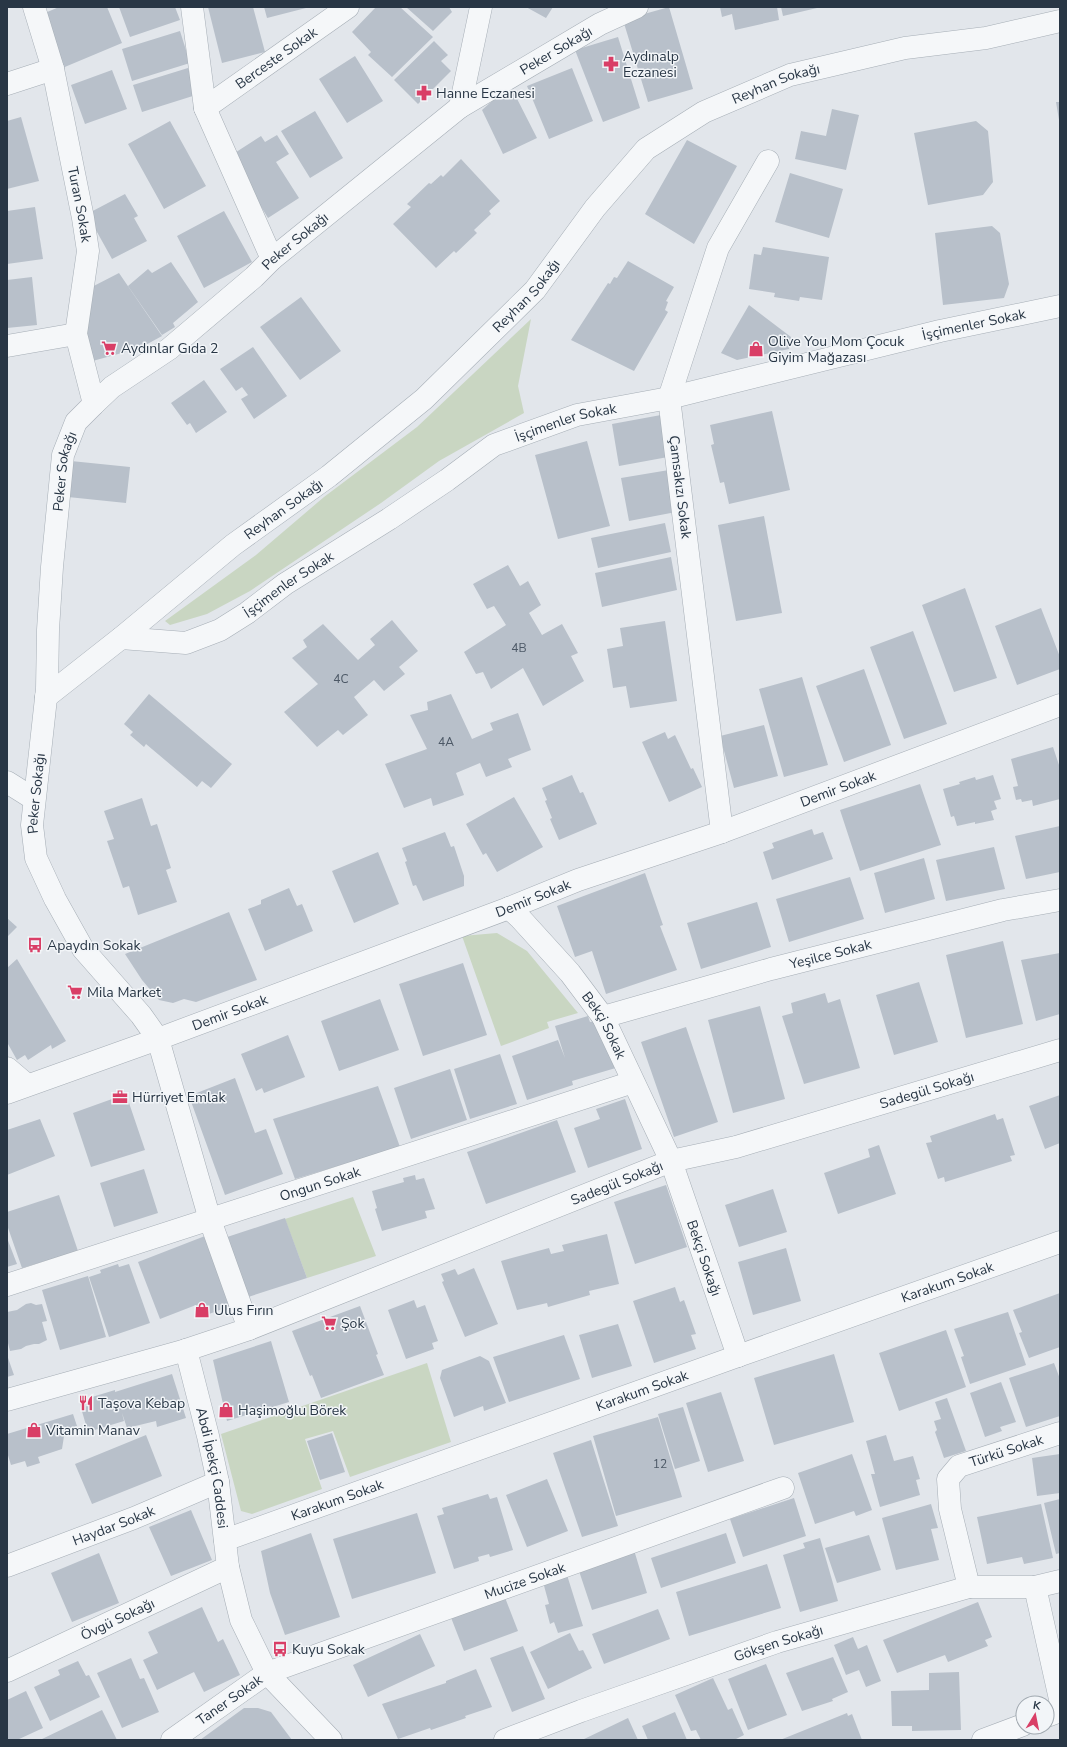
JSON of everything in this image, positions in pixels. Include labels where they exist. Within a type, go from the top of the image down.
[{"type":"street","name":"Turan Sokak","points":[[34,7],[53,68],[84,218],[88,251],[76,334],[94,404]]},
{"type":"street","points":[[192,7],[205,108],[272,259]]},
{"type":"street","name":"Berceste Sokak","points":[[205,108],[348,7]]},
{"type":"street","points":[[460,107],[481,7]]},
{"type":"street","name":"Peker Sokağı","points":[[158,1038],[141,1015],[83,949],[54,899],[36,858],[32,825],[46,697],[52,567],[63,455],[76,422],[112,387],[169,349],[254,277],[272,259],[460,107],[600,24],[637,7]]},
{"type":"street","name":"Reyhan Sokağı","points":[[46,697],[122,638],[233,545],[329,476],[424,399],[535,290],[595,208],[646,149],[704,112],[790,75],[905,48],[986,38],[1060,21]]},
{"type":"street","points":[[7,84],[53,68]]},
{"type":"street","name":"Çamsakızı Sokak","points":[[722,832],[669,398],[718,248],[768,160]]},
{"type":"street","name":"İşçimenler Sokak","points":[[122,638],[186,643],[220,630],[247,613],[285,584],[389,519],[494,445],[578,416],[669,398],[940,331],[1060,306]]},
{"type":"street","points":[[7,346],[76,334]]},
{"type":"street","name":"Demir Sokak","points":[[17,1089],[509,908],[578,880],[722,832],[1060,705]]},
{"type":"street","points":[[7,782],[34,799]]},
{"type":"street","name":"Yeşilce Sokak","points":[[603,1017],[794,964],[1003,910],[1060,900]]},
{"type":"street","name":"Bekçi Sokak","points":[[509,908],[570,973],[603,1017],[671,1161]]},
{"type":"street","points":[[158,1038],[210,1220],[249,1329]]},
{"type":"street","name":"Sadegül Sokağı","points":[[186,1350],[249,1329],[671,1161],[736,1147],[1060,1050]]},
{"type":"street","points":[[7,1068],[17,1089]]},
{"type":"street","name":"Ongun Sokak","points":[[7,1285],[633,1082]]},
{"type":"street","name":"Bekçi Sokağı","points":[[671,1161],[738,1356]]},
{"type":"street","name":"Karakum Sokak","points":[[225,1540],[1060,1242]]},
{"type":"street","points":[[7,1400],[186,1350]]},
{"type":"street","name":"Abdi İpekçi Caddesi","points":[[186,1350],[218,1482],[228,1567],[241,1620],[267,1673],[331,1740]]},
{"type":"street","name":"Türkü Sokak","points":[[968,1587],[950,1508],[948,1479],[959,1466],[1060,1433]]},
{"type":"street","name":"Haydar Sokak","points":[[7,1566],[134,1518],[218,1482]]},
{"type":"street","name":"Mucize Sokak","points":[[267,1673],[783,1488]]},
{"type":"street","name":"Övgü Sokağı","points":[[7,1671],[228,1567]]},
{"type":"street","name":"Gökşen Sokağı","points":[[505,1740],[581,1711],[777,1642],[968,1587],[1035,1587],[1060,1581]]},
{"type":"street","points":[[1035,1587],[1060,1698]]},
{"type":"street","name":"Taner Sokak","points":[[172,1740],[267,1673]]},
{"type":"street","points":[[983,1740],[1015,1728]]},
{"type":"green space","points":[[531,319],[518,386],[524,413],[439,461],[381,503],[250,591],[207,614],[170,625],[165,621],[256,555],[324,497],[417,427]]},
{"type":"green space","points":[[497,933],[527,951],[578,1013],[547,1022],[549,1028],[501,1046],[462,936]]},
{"type":"green space","points":[[353,1197],[376,1256],[307,1278],[285,1219]]},
{"type":"green space","points":[[427,1363],[451,1442],[350,1477],[333,1431],[305,1439],[322,1489],[252,1514],[241,1511],[221,1434]]},
{"type":"building","points":[[59,7],[107,7],[122,43],[60,69],[38,16]]},
{"type":"building","points":[[119,7],[175,7],[180,20],[130,37]]},
{"type":"building","points":[[208,7],[253,7],[265,52],[222,63]]},
{"type":"building","points":[[264,7],[306,7],[306,8],[267,18]]},
{"type":"building","points":[[376,7],[400,7],[433,37],[392,77],[368,55],[371,52],[352,32]]},
{"type":"building","points":[[406,7],[449,7],[452,12],[433,31]]},
{"type":"building","points":[[526,7],[553,7],[546,18]]},
{"type":"building","points":[[669,7],[693,89],[648,102],[623,20]]},
{"type":"building","points":[[720,7],[777,7],[779,20],[735,30],[732,14],[722,17]]},
{"type":"building","points":[[781,7],[817,7],[817,8],[783,16]]},
{"type":"building","points":[[180,31],[190,63],[132,81],[122,49]]},
{"type":"building","points":[[618,37],[640,108],[603,122],[575,50]]},
{"type":"building","points":[[434,41],[448,55],[441,61],[451,71],[418,104],[394,80]]},
{"type":"building","points":[[355,56],[383,101],[347,123],[319,79]]},
{"type":"building","points":[[188,68],[196,95],[142,112],[133,85]]},
{"type":"building","points":[[572,68],[593,121],[549,139],[527,86]]},
{"type":"building","points":[[112,70],[127,109],[85,124],[71,85]]},
{"type":"building","points":[[510,85],[537,138],[503,154],[482,110]]},
{"type":"building","points":[[1056,102],[1060,102],[1060,120],[1059,120]]},
{"type":"building","points":[[832,109],[859,115],[846,170],[795,159],[801,131],[826,136]]},
{"type":"building","points":[[315,111],[343,158],[310,178],[281,131]]},
{"type":"building","points":[[21,117],[39,181],[7,189],[7,121]]},
{"type":"building","points":[[170,121],[206,186],[164,209],[128,144]]},
{"type":"building","points":[[976,121],[988,131],[993,182],[983,195],[928,205],[914,133]]},
{"type":"building","points":[[277,135],[289,154],[276,162],[299,198],[268,218],[230,156],[261,136],[265,142]]},
{"type":"building","points":[[687,140],[737,166],[694,244],[645,214]]},
{"type":"building","points":[[461,159],[500,201],[489,211],[491,214],[474,230],[477,233],[456,253],[454,251],[436,268],[393,224],[411,207],[407,204],[429,183],[431,184],[441,175],[443,177]]},
{"type":"building","points":[[790,173],[843,189],[829,238],[775,222]]},
{"type":"building","points":[[125,194],[138,216],[134,218],[147,241],[112,259],[87,214]]},
{"type":"building","points":[[35,207],[43,259],[7,264],[7,211]]},
{"type":"building","points":[[224,211],[252,262],[204,288],[177,236]]},
{"type":"building","points":[[992,226],[1000,233],[1009,284],[1004,298],[943,305],[935,233]]},
{"type":"building","points":[[763,247],[829,257],[822,300],[800,297],[799,301],[774,297],[775,293],[749,289],[754,254],[761,255]]},
{"type":"building","points":[[628,261],[674,287],[666,301],[668,302],[665,310],[668,312],[634,371],[571,340],[608,283],[610,284],[614,277],[617,278]]},
{"type":"building","points":[[171,262],[198,302],[173,323],[175,327],[162,335],[128,286],[148,269],[152,273]]},
{"type":"building","points":[[119,273],[162,336],[140,348],[89,362],[81,325],[84,291]]},
{"type":"building","points":[[32,277],[37,325],[7,328],[7,280]]},
{"type":"building","points":[[301,297],[341,351],[300,380],[260,327]]},
{"type":"building","points":[[749,305],[791,337],[789,349],[737,360],[721,353]]},
{"type":"building","points":[[253,347],[287,396],[254,419],[241,399],[248,395],[242,387],[236,391],[220,369]]},
{"type":"building","points":[[204,380],[227,412],[196,433],[190,423],[187,425],[171,403]]},
{"type":"building","points":[[772,411],[790,490],[729,504],[724,482],[720,483],[711,445],[714,444],[710,425]]},
{"type":"building","points":[[661,415],[668,457],[619,466],[612,424]]},
{"type":"building","points":[[587,441],[610,526],[558,539],[535,455]]},
{"type":"building","points":[[71,461],[130,467],[126,503],[68,497]]},
{"type":"building","points":[[669,470],[676,512],[629,521],[621,478]]},
{"type":"building","points":[[764,516],[782,613],[736,621],[718,525]]},
{"type":"building","points":[[665,523],[671,552],[598,568],[591,538]]},
{"type":"building","points":[[671,557],[677,590],[602,607],[595,573]]},
{"type":"building","points":[[508,565],[520,586],[528,581],[541,605],[529,613],[542,635],[562,624],[578,653],[571,656],[584,681],[543,706],[523,668],[491,689],[483,672],[476,674],[464,652],[506,625],[494,606],[487,609],[473,584]]},
{"type":"building","points":[[965,588],[997,678],[954,692],[922,605]]},
{"type":"building","points":[[1041,608],[1060,657],[1060,669],[1017,685],[995,626]]},
{"type":"building","points":[[392,620],[418,651],[399,667],[405,674],[384,691],[374,680],[354,697],[368,715],[343,735],[338,730],[317,747],[284,712],[318,684],[292,658],[307,647],[303,640],[323,624],[358,660],[375,645],[370,639]]},
{"type":"building","points":[[665,621],[677,701],[630,708],[626,686],[613,688],[607,649],[623,646],[620,628]]},
{"type":"building","points":[[913,631],[947,724],[904,739],[870,647]]},
{"type":"building","points":[[864,669],[891,745],[844,762],[816,686]]},
{"type":"building","points":[[802,677],[828,765],[784,777],[759,689]]},
{"type":"building","points":[[149,694],[232,764],[211,788],[202,781],[197,787],[146,744],[144,747],[130,735],[133,732],[124,724]]},
{"type":"building","points":[[451,694],[472,739],[493,730],[490,723],[518,713],[531,750],[508,759],[512,767],[486,777],[480,763],[456,773],[464,795],[433,806],[431,798],[404,808],[385,764],[427,749],[410,715],[428,710],[427,702]]},
{"type":"building","points":[[764,725],[778,776],[734,788],[720,736]]},
{"type":"building","points":[[665,732],[668,739],[675,735],[691,769],[693,768],[702,787],[669,802],[642,742]]},
{"type":"building","points":[[1053,747],[1060,768],[1060,799],[1033,806],[1032,800],[1022,802],[1021,799],[1016,800],[1013,787],[1018,786],[1011,759]]},
{"type":"building","points":[[572,775],[580,793],[583,792],[597,824],[559,840],[550,819],[552,818],[545,801],[547,800],[542,788]]},
{"type":"building","points":[[993,775],[1001,799],[994,801],[997,809],[991,811],[994,820],[957,826],[954,816],[951,817],[943,789],[960,784],[959,782],[975,777],[976,780]]},
{"type":"building","points":[[920,784],[941,845],[860,871],[840,810]]},
{"type":"building","points":[[514,797],[543,847],[497,872],[486,853],[483,855],[466,824]]},
{"type":"building","points":[[142,798],[151,826],[157,824],[171,868],[166,870],[177,902],[138,915],[129,886],[123,888],[107,841],[114,839],[104,811]]},
{"type":"building","points":[[1060,826],[1060,872],[1026,879],[1015,836]]},
{"type":"building","points":[[812,829],[814,835],[823,832],[833,859],[772,880],[763,852],[774,848],[772,843]]},
{"type":"building","points":[[445,832],[451,847],[454,846],[464,876],[464,886],[423,901],[416,885],[413,886],[402,848]]},
{"type":"building","points":[[994,847],[1005,889],[946,901],[936,860]]},
{"type":"building","points":[[378,852],[399,904],[354,923],[332,871]]},
{"type":"building","points":[[924,858],[935,899],[885,913],[874,873]]},
{"type":"building","points":[[645,873],[663,925],[660,926],[677,970],[606,994],[592,951],[575,957],[557,906]]},
{"type":"building","points":[[850,877],[864,919],[789,942],[776,899]]},
{"type":"building","points":[[289,888],[297,906],[302,904],[313,931],[265,951],[248,909],[261,904],[261,900]]},
{"type":"building","points":[[757,902],[771,947],[701,969],[687,923]]},
{"type":"building","points":[[229,912],[257,980],[196,1002],[184,999],[173,1003],[159,1000],[142,980],[125,954]]},
{"type":"building","points":[[7,918],[17,927],[7,937]]},
{"type":"building","points":[[1003,941],[1023,1024],[966,1038],[946,955]]},
{"type":"building","points":[[1060,953],[1060,1014],[1036,1021],[1021,960]]},
{"type":"building","points":[[17,959],[66,1041],[52,1049],[51,1045],[28,1060],[25,1055],[17,1060],[8,1044],[7,1045],[7,968]]},
{"type":"building","points":[[463,963],[487,1035],[423,1056],[399,984]]},
{"type":"building","points":[[919,982],[938,1042],[894,1055],[876,995]]},
{"type":"building","points":[[825,993],[828,1003],[840,999],[860,1068],[804,1084],[782,1016],[793,1013],[791,1003]]},
{"type":"building","points":[[380,999],[399,1050],[339,1071],[321,1021]]},
{"type":"building","points":[[760,1006],[785,1099],[733,1113],[708,1020]]},
{"type":"building","points":[[588,1016],[590,1022],[596,1021],[619,1067],[572,1081],[573,1085],[527,1100],[512,1056],[558,1040],[565,1058],[555,1026]]},
{"type":"building","points":[[686,1027],[718,1122],[674,1137],[641,1042]]},
{"type":"building","points":[[288,1035],[305,1077],[264,1093],[262,1088],[256,1091],[241,1054]]},
{"type":"building","points":[[500,1054],[517,1104],[470,1119],[454,1069]]},
{"type":"building","points":[[450,1069],[467,1120],[411,1139],[394,1088]]},
{"type":"building","points":[[235,1078],[255,1133],[266,1129],[283,1174],[225,1195],[189,1096]]},
{"type":"building","points":[[378,1086],[400,1147],[295,1179],[273,1119]]},
{"type":"building","points":[[126,1094],[145,1150],[91,1167],[73,1113]]},
{"type":"building","points":[[1060,1095],[1060,1143],[1045,1149],[1029,1106]]},
{"type":"building","points":[[625,1099],[642,1149],[588,1168],[574,1128],[600,1119],[596,1109]]},
{"type":"building","points":[[995,1114],[997,1120],[1003,1118],[1015,1155],[1010,1156],[1012,1161],[945,1182],[944,1177],[938,1179],[926,1143],[932,1142],[930,1136]]},
{"type":"building","points":[[40,1119],[55,1156],[7,1175],[7,1130]]},
{"type":"building","points":[[557,1120],[576,1172],[486,1204],[467,1152]]},
{"type":"building","points":[[879,1145],[896,1194],[838,1214],[824,1173],[870,1157],[868,1149]]},
{"type":"building","points":[[144,1169],[158,1213],[114,1227],[100,1183]]},
{"type":"building","points":[[415,1175],[416,1180],[424,1178],[435,1209],[425,1211],[427,1218],[382,1231],[375,1209],[377,1208],[372,1191],[404,1182],[403,1178]]},
{"type":"building","points":[[666,1185],[687,1247],[635,1264],[614,1202]]},
{"type":"building","points":[[773,1189],[787,1232],[739,1247],[725,1205]]},
{"type":"building","points":[[59,1195],[78,1251],[22,1268],[7,1225],[7,1212]]},
{"type":"building","points":[[285,1218],[307,1278],[242,1299],[221,1239]]},
{"type":"building","points":[[607,1234],[619,1284],[589,1291],[590,1295],[548,1307],[547,1303],[517,1310],[501,1261],[549,1248],[551,1254],[564,1251],[562,1245]]},
{"type":"building","points":[[205,1236],[233,1305],[201,1317],[196,1305],[160,1319],[138,1262]]},
{"type":"building","points":[[7,1238],[17,1264],[7,1267]]},
{"type":"building","points":[[786,1248],[801,1301],[753,1315],[738,1262]]},
{"type":"building","points":[[118,1264],[119,1267],[129,1264],[150,1323],[109,1337],[89,1277],[101,1273],[100,1270]]},
{"type":"building","points":[[474,1268],[498,1324],[465,1337],[442,1282],[444,1281],[441,1274],[455,1269],[458,1275]]},
{"type":"building","points":[[88,1276],[106,1337],[60,1350],[42,1290]]},
{"type":"building","points":[[675,1287],[680,1302],[684,1300],[696,1334],[691,1335],[696,1349],[654,1363],[633,1301]]},
{"type":"building","points":[[1060,1293],[1060,1347],[1029,1358],[1019,1333],[1022,1332],[1013,1310]]},
{"type":"building","points":[[414,1300],[417,1308],[425,1305],[438,1341],[432,1343],[434,1349],[406,1359],[388,1310]]},
{"type":"building","points":[[31,1303],[36,1305],[42,1304],[47,1321],[42,1322],[47,1340],[39,1344],[10,1351],[7,1339],[7,1312],[17,1310],[26,1304]]},
{"type":"building","points":[[360,1306],[378,1354],[376,1355],[384,1375],[321,1398],[312,1375],[310,1376],[292,1331]]},
{"type":"building","points":[[1008,1312],[1026,1365],[970,1384],[961,1357],[964,1356],[954,1329]]},
{"type":"building","points":[[618,1324],[632,1366],[592,1378],[579,1335]]},
{"type":"building","points":[[946,1330],[966,1387],[899,1411],[879,1353]]},
{"type":"building","points":[[564,1335],[580,1379],[509,1402],[493,1357]]},
{"type":"building","points":[[271,1341],[289,1402],[227,1421],[213,1360]]},
{"type":"building","points":[[834,1354],[854,1422],[774,1445],[754,1378]]},
{"type":"building","points":[[7,1355],[14,1375],[7,1377]]},
{"type":"building","points":[[480,1356],[489,1361],[506,1403],[484,1411],[483,1406],[454,1417],[440,1378],[442,1370]]},
{"type":"building","points":[[1054,1363],[1060,1379],[1060,1416],[1026,1427],[1009,1378]]},
{"type":"building","points":[[172,1374],[186,1418],[157,1427],[156,1421],[127,1428],[122,1413],[124,1421],[88,1432],[79,1401],[115,1390],[115,1392]]},
{"type":"building","points":[[1001,1382],[1016,1422],[1000,1427],[1002,1431],[985,1437],[970,1393]]},
{"type":"building","points":[[721,1392],[744,1461],[708,1472],[686,1403]]},
{"type":"building","points":[[947,1398],[966,1451],[944,1458],[935,1432],[937,1430],[934,1421],[941,1419],[935,1402]]},
{"type":"building","points":[[683,1407],[700,1461],[675,1469],[658,1414]]},
{"type":"building","points":[[73,1414],[77,1426],[65,1430],[62,1449],[38,1457],[40,1463],[27,1467],[25,1461],[11,1465],[7,1452],[7,1434]]},
{"type":"building","points":[[658,1417],[682,1497],[616,1516],[593,1436]]},
{"type":"building","points":[[332,1433],[345,1472],[320,1480],[307,1441]]},
{"type":"building","points":[[146,1435],[162,1476],[92,1504],[75,1464]]},
{"type":"building","points":[[886,1435],[894,1461],[913,1456],[920,1479],[916,1480],[920,1495],[880,1507],[871,1474],[875,1474],[866,1441]]},
{"type":"building","points":[[591,1440],[618,1526],[582,1537],[553,1453]]},
{"type":"building","points":[[852,1454],[872,1510],[856,1516],[854,1511],[815,1524],[798,1473]]},
{"type":"building","points":[[1060,1454],[1060,1493],[1037,1496],[1032,1458]]},
{"type":"building","points":[[547,1479],[568,1531],[527,1547],[506,1495]]},
{"type":"building","points":[[488,1494],[490,1499],[497,1497],[513,1550],[490,1557],[489,1554],[478,1557],[479,1561],[454,1569],[437,1516],[444,1514],[442,1508]]},
{"type":"building","points":[[794,1498],[806,1536],[743,1557],[730,1519]]},
{"type":"building","points":[[1060,1499],[1060,1553],[1056,1554],[1044,1503]]},
{"type":"building","points":[[931,1504],[938,1528],[931,1529],[939,1560],[896,1570],[882,1518]]},
{"type":"building","points":[[1041,1504],[1053,1558],[1024,1564],[1022,1557],[987,1564],[977,1517]]},
{"type":"building","points":[[191,1510],[212,1560],[171,1576],[149,1527]]},
{"type":"building","points":[[417,1513],[436,1573],[352,1599],[333,1539]]},
{"type":"building","points":[[311,1533],[340,1617],[285,1635],[270,1593],[261,1551]]},
{"type":"building","points":[[726,1533],[736,1563],[661,1588],[651,1558]]},
{"type":"building","points":[[869,1535],[881,1570],[837,1583],[825,1548]]},
{"type":"building","points":[[820,1538],[838,1601],[800,1612],[783,1555],[805,1548],[803,1543]]},
{"type":"building","points":[[634,1550],[647,1593],[592,1610],[578,1568]]},
{"type":"building","points":[[99,1553],[119,1603],[72,1622],[51,1573]]},
{"type":"building","points":[[767,1564],[781,1608],[689,1636],[676,1592]]},
{"type":"building","points":[[567,1575],[583,1626],[558,1633],[554,1622],[550,1624],[545,1605],[549,1604],[543,1582]]},
{"type":"building","points":[[504,1595],[518,1631],[464,1651],[450,1615]]},
{"type":"building","points":[[978,1602],[992,1637],[985,1640],[988,1646],[948,1662],[945,1655],[897,1673],[883,1640]]},
{"type":"building","points":[[202,1607],[218,1642],[223,1639],[240,1675],[204,1692],[194,1672],[157,1690],[143,1660],[158,1653],[148,1632]]},
{"type":"building","points":[[658,1609],[670,1639],[604,1664],[592,1634]]},
{"type":"building","points":[[570,1633],[579,1651],[583,1650],[592,1668],[548,1689],[530,1652]]},
{"type":"building","points":[[420,1634],[435,1666],[368,1697],[353,1665]]},
{"type":"building","points":[[853,1637],[858,1649],[867,1645],[881,1681],[866,1687],[859,1670],[846,1675],[834,1645]]},
{"type":"building","points":[[523,1646],[545,1699],[512,1712],[490,1658]]},
{"type":"building","points":[[833,1657],[848,1692],[832,1699],[833,1701],[802,1711],[786,1673]]},
{"type":"building","points":[[131,1658],[140,1679],[144,1678],[159,1712],[122,1728],[97,1673]]},
{"type":"building","points":[[78,1661],[86,1676],[89,1675],[100,1697],[50,1721],[34,1687],[60,1675],[58,1670]]},
{"type":"building","points":[[766,1664],[787,1715],[748,1730],[728,1679]]},
{"type":"building","points":[[476,1669],[492,1707],[431,1730],[430,1728],[398,1739],[382,1704],[446,1683],[446,1681]]},
{"type":"building","points":[[959,1672],[961,1730],[912,1731],[912,1726],[892,1726],[891,1691],[929,1690],[929,1673]]},
{"type":"building","points":[[713,1678],[728,1710],[732,1708],[744,1735],[734,1740],[701,1740],[696,1730],[691,1731],[675,1695]]},
{"type":"building","points":[[26,1691],[43,1728],[17,1740],[7,1740],[7,1700]]},
{"type":"building","points":[[244,1708],[258,1708],[271,1712],[292,1740],[200,1740]]},
{"type":"building","points":[[102,1710],[117,1740],[40,1740]]},
{"type":"building","points":[[675,1712],[687,1740],[648,1740],[642,1726]]},
{"type":"building","points":[[847,1713],[848,1716],[852,1714],[862,1740],[780,1740]]},
{"type":"building","points":[[628,1718],[638,1740],[582,1740]]},
{"type":"place","name":"Aydınalp Eczanesi","points":[[611,64]]},
{"type":"place","name":"Hanne Eczanesi","points":[[424,93]]},
{"type":"place","name":"Aydınlar Gıda 2","points":[[109,348]]},
{"type":"place","name":"Olive You Mom Çocuk Giyim Mağazası","points":[[756,349]]},
{"type":"place","name":"Apaydın Sokak","points":[[35,945]]},
{"type":"place","name":"Mila Market","points":[[75,992]]},
{"type":"place","name":"Hürriyet Emlak","points":[[120,1097]]},
{"type":"place","name":"Ulus Fırın","points":[[202,1310]]},
{"type":"place","name":"Şok","points":[[329,1323]]},
{"type":"place","name":"Taşova Kebap","points":[[86,1403]]},
{"type":"place","name":"Haşimoğlu Börek","points":[[226,1410]]},
{"type":"place","name":"Vitamin Manav","points":[[34,1430]]},
{"type":"place","name":"Kuyu Sokak","points":[[280,1649]]}]
